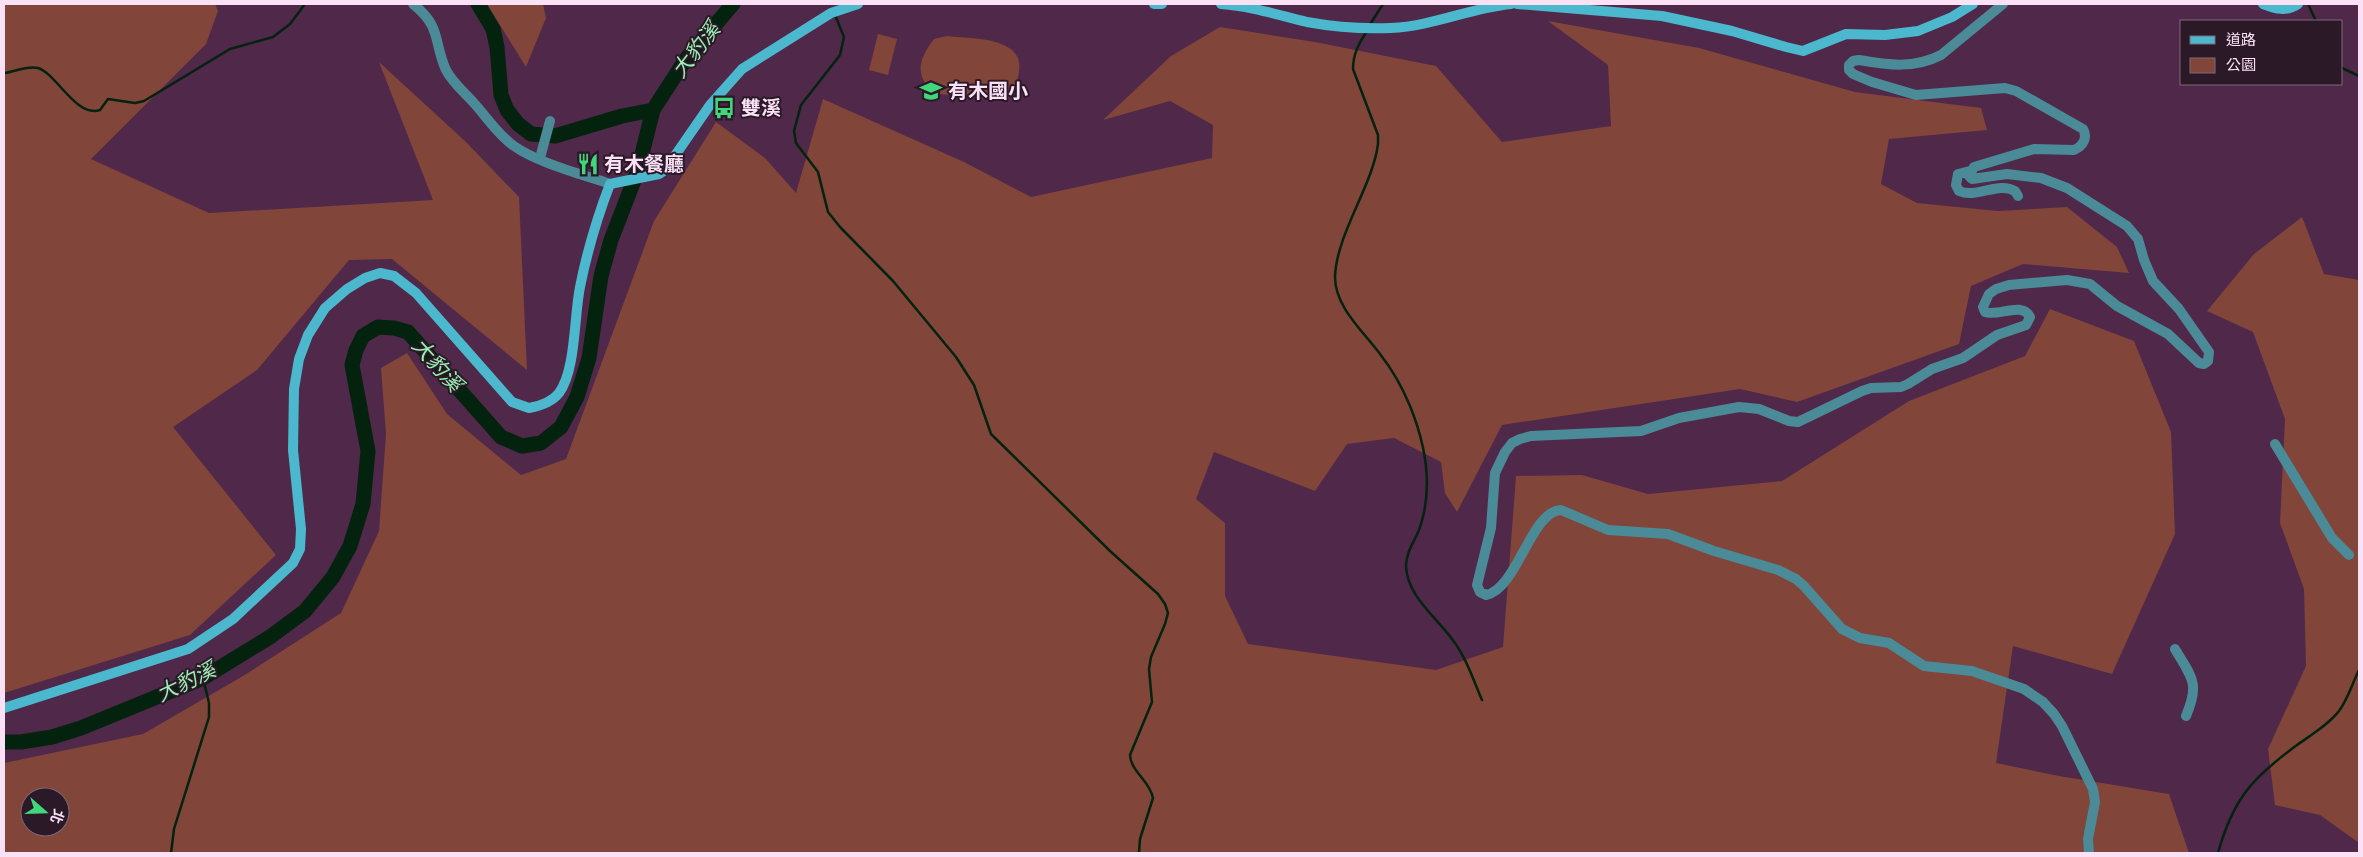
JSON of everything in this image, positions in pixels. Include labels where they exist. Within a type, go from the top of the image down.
[{"type":"street","points":[[413,4],[429,19],[435,29],[444,64],[450,77],[508,142],[514,147],[610,184],[659,174],[670,164],[710,105],[742,69],[831,13],[858,4]]},
{"type":"street","points":[[1154,4],[1162,4]]},
{"type":"street","points":[[1221,4],[1247,6],[1307,22],[1333,26],[1390,28],[1424,24],[1491,6],[1511,4]]},
{"type":"street","points":[[1518,4],[1662,16],[1732,30],[1786,48],[1803,51],[1846,34],[1886,35],[1918,31],[1952,17],[1973,4]]},
{"type":"street","points":[[2003,4],[1934,59],[1917,64],[1895,66],[1859,60],[1853,61],[1849,70],[1852,74],[1916,94],[1991,88],[2016,91],[2083,128],[2086,133],[2085,140],[2080,147],[2074,150],[2034,149],[2024,151],[1958,174],[1956,185],[1960,191],[1971,194],[2004,188],[2015,191],[2018,196]]},
{"type":"street","points":[[2263,4],[2281,10],[2289,9],[2298,4]]},
{"type":"street","points":[[541,156],[550,121]]},
{"type":"street","points":[[1970,171],[1969,176],[1972,180],[2007,174],[2041,178],[2066,188],[2127,226],[2138,238],[2153,282],[2189,320],[2209,352],[2208,361],[2204,364],[2199,363],[2168,334],[2117,306],[2090,284],[2067,280],[1996,289],[1984,301],[1983,307],[1985,312],[1990,314],[2022,310],[2028,313],[2030,317],[2026,325],[1997,335],[1963,358],[1932,369],[1901,387],[1862,390],[1798,422],[1789,421],[1759,409],[1738,407],[1679,418],[1648,430],[1531,436],[1512,443],[1499,461],[1495,473],[1491,528],[1477,585],[1480,592],[1486,595],[1498,589],[1507,578],[1543,520],[1554,510],[1561,510],[1608,530],[1668,534],[1714,551],[1778,570],[1796,579],[1842,629],[1849,634],[1889,643],[1924,666],[1934,669],[1966,670],[2024,689],[2043,702],[2062,726],[2093,789],[2095,802],[2088,839],[2089,853]]},
{"type":"street","points":[[4,708],[188,649],[233,619],[293,563],[300,549],[301,529],[293,450],[294,389],[299,359],[308,335],[325,308],[347,289],[365,278],[380,273],[394,276],[416,293],[512,402],[529,408],[552,399],[559,392],[564,382],[570,360],[579,290],[586,258],[610,184]]},
{"type":"street","points":[[2275,444],[2332,538],[2349,555]]},
{"type":"street","points":[[2175,649],[2188,670],[2194,688],[2194,697],[2186,716]]},
{"type":"green space","points":[[4,4],[215,4],[218,11],[206,44],[91,159],[209,213],[433,200],[379,62],[466,142],[519,197],[527,370],[392,259],[349,260],[257,370],[173,427],[276,555],[190,635],[4,693]]},
{"type":"green space","points":[[487,4],[543,4],[546,18],[526,67]]},
{"type":"green space","points":[[1548,21],[1699,48],[1855,92],[1981,108],[1987,130],[1889,139],[1881,184],[1917,203],[1998,211],[2067,207],[2117,247],[2129,273],[2023,264],[1971,286],[1959,344],[1797,402],[1740,389],[1502,425],[1457,512],[1445,493],[1441,462],[1394,438],[1347,444],[1315,491],[1214,452],[1196,499],[1225,523],[1225,596],[1248,644],[1436,670],[1503,647],[1516,476],[1582,475],[1648,494],[1782,481],[1909,401],[2025,356],[2050,309],[2134,341],[2171,432],[2175,534],[2112,674],[2013,646],[1996,763],[2059,776],[2169,794],[2189,853],[4,853],[4,763],[143,734],[243,676],[341,613],[379,531],[386,434],[381,368],[407,353],[447,414],[521,475],[566,459],[654,221],[716,122],[765,158],[796,193],[823,99],[964,162],[1031,197],[1212,158],[1213,125],[1170,101],[1103,120],[1171,56],[1220,27],[1315,42],[1436,66],[1502,142],[1611,126],[1608,65]]},
{"type":"green space","points":[[878,34],[897,39],[888,75],[869,70]]},
{"type":"green space","points":[[947,36],[982,39],[1005,46],[1014,52],[1019,60],[1019,72],[1015,85],[1006,95],[1009,96],[1008,101],[921,92],[921,87],[928,87],[921,75],[923,57],[934,39]]},
{"type":"green space","points":[[2302,217],[2324,274],[2359,280],[2359,843],[2320,815],[2275,805],[2268,749],[2306,666],[2304,589],[2280,523],[2285,419],[2253,332],[2207,311],[2254,254]]},
{"type":"waterway","points":[[4,73],[25,68],[38,68],[52,78],[75,102],[91,111],[100,110],[108,99],[135,103],[144,101],[230,49],[273,37],[290,24],[305,4]]},
{"type":"waterway","points":[[478,4],[493,29],[497,47],[501,95],[507,110],[518,124],[531,134],[555,136],[622,116],[653,110]]},
{"type":"waterway","name":"大豹溪","points":[[4,742],[21,742],[52,737],[81,728],[203,678],[270,637],[305,611],[333,577],[350,546],[363,504],[368,451],[352,365],[356,350],[363,336],[378,327],[394,328],[408,332],[501,437],[522,446],[541,443],[561,427],[577,397],[589,358],[601,276],[611,240],[638,170],[653,110],[686,59],[733,4]]},
{"type":"waterway","points":[[1369,26],[1383,4]]},
{"type":"waterway","points":[[2308,4],[2316,20]]},
{"type":"waterway","points":[[835,15],[844,37],[840,55],[801,105],[794,131],[796,143],[818,172],[828,212],[840,227],[893,281],[956,357],[974,385],[991,434],[1110,551],[1158,594],[1165,604],[1168,613],[1151,657],[1149,669],[1152,702],[1130,755],[1131,761],[1148,786],[1153,798],[1140,839],[1139,853]]},
{"type":"waterway","points":[[1367,31],[1357,49],[1353,69],[1378,135],[1378,144],[1375,160],[1341,244],[1335,277],[1336,288],[1351,318],[1392,372],[1407,399],[1415,420],[1423,449],[1427,479],[1425,509],[1417,535],[1406,560],[1408,577],[1411,587],[1423,606],[1452,639],[1461,653],[1482,700]]},
{"type":"waterway","points":[[2343,68],[2359,76]]},
{"type":"waterway","points":[[2218,853],[2230,818],[2246,791],[2256,779],[2281,757],[2335,716],[2345,702],[2359,670]]},
{"type":"waterway","points":[[171,853],[174,829],[209,717],[209,703],[203,678]]},
{"type":"place","name":"有木國小","points":[[931,91]]},
{"type":"place","name":"雙溪","points":[[724,108]]},
{"type":"place","name":"有木餐廳","points":[[588,164]]}]
